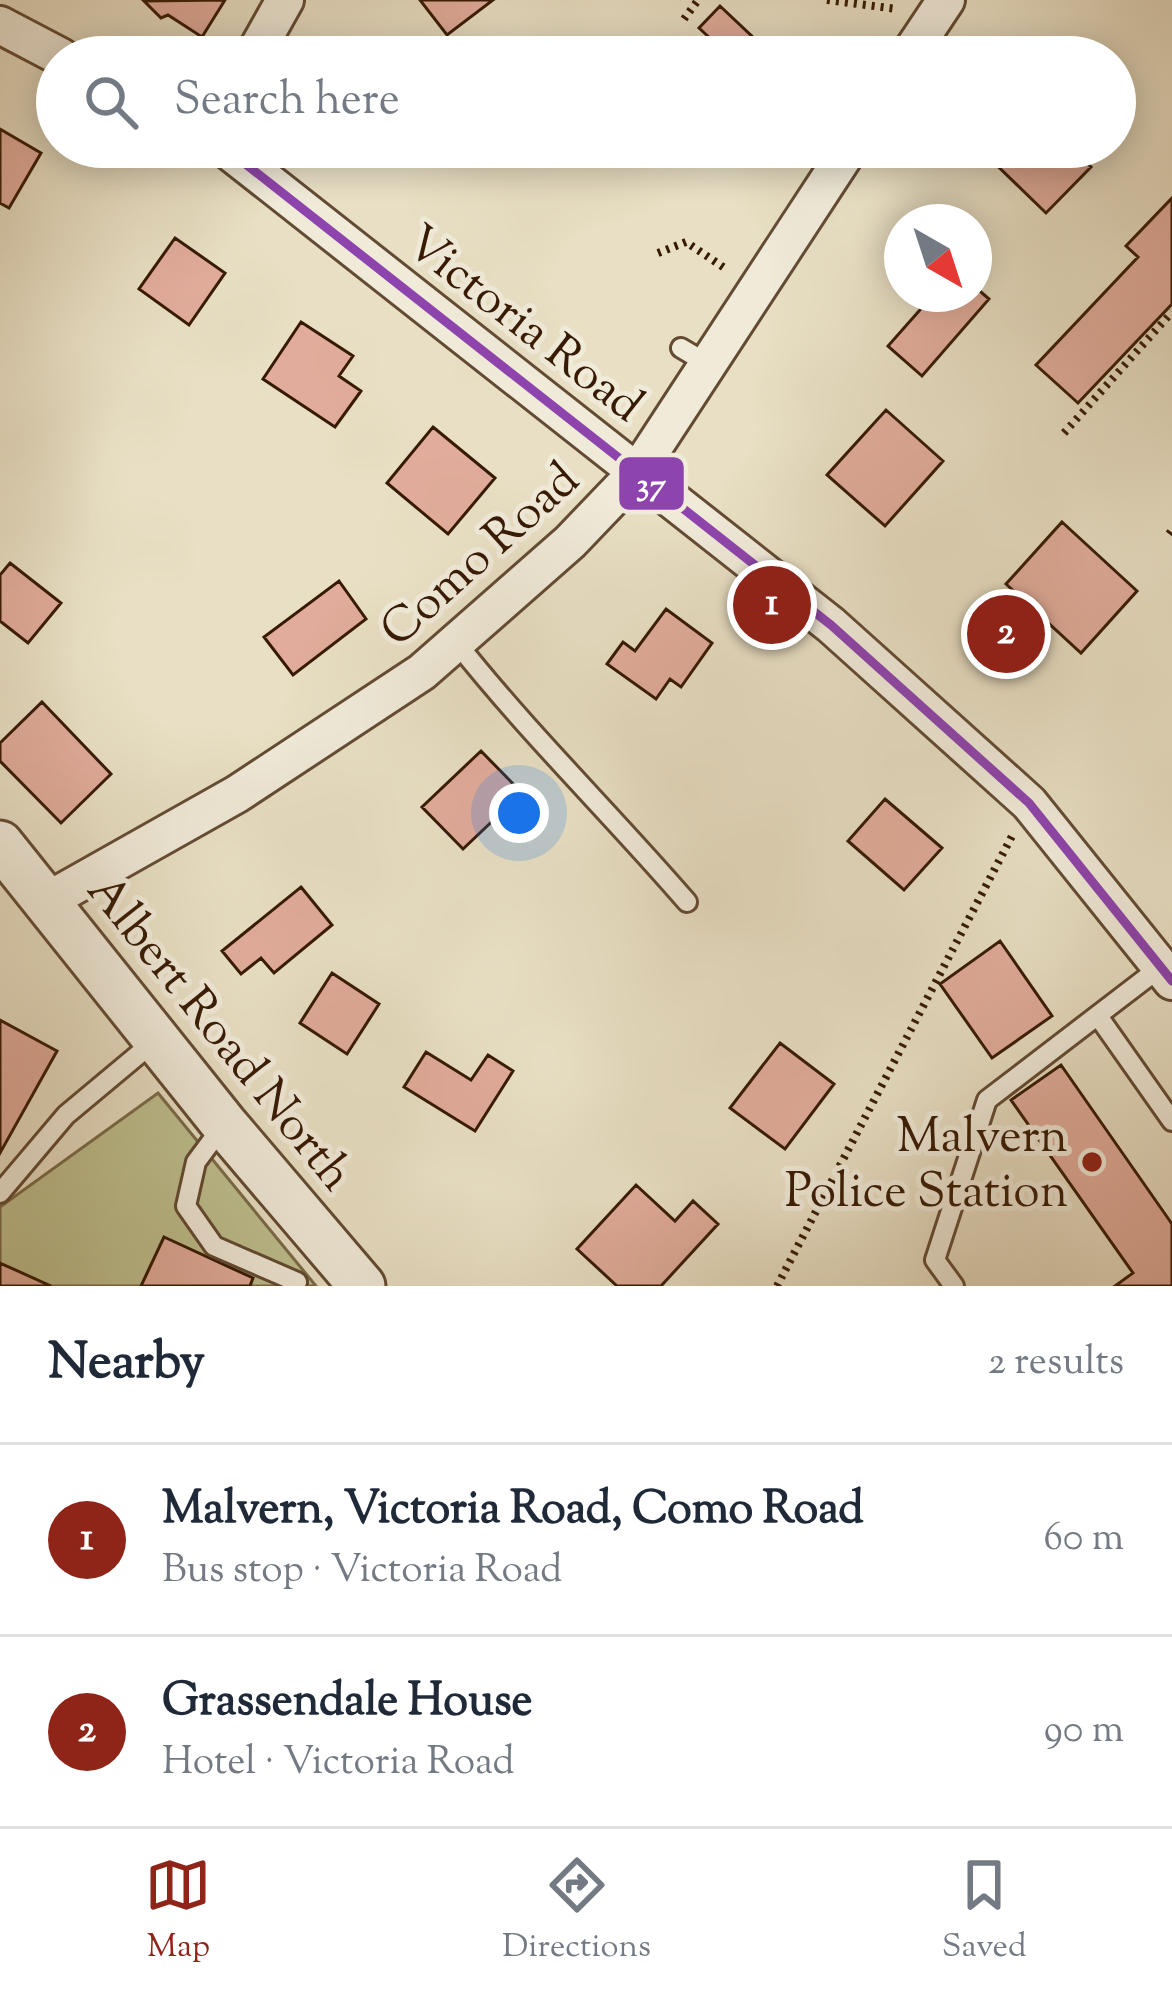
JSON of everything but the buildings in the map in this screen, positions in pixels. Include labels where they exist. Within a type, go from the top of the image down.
[{"type":"street","points":[[265,36],[285,0]]},
{"type":"street","points":[[922,36],[941,7]]},
{"type":"street","points":[[0,25],[36,44]]},
{"type":"street","name":"Victoria Road","points":[[251,168],[831,625],[1030,803],[1167,974]]},
{"type":"street","name":"Como Road","points":[[47,901],[237,794],[422,672],[570,542],[638,471],[695,356],[758,289],[836,168]]},
{"type":"street","name":"Albert Road North","points":[[0,844],[224,1124],[362,1286]]},
{"type":"lane","points":[[456,642],[516,718],[604,805],[687,902]]},
{"type":"lane","points":[[954,1286],[935,1260],[988,1100],[1098,1016],[1167,974]]},
{"type":"lane","points":[[1098,1016],[1172,1120]]},
{"type":"lane","points":[[0,1193],[66,1115],[157,1039]]},
{"type":"lane","points":[[224,1124],[196,1162],[186,1206],[214,1246],[303,1285]]},
{"type":"path","points":[[684,19],[698,0]]},
{"type":"path","points":[[827,0],[941,7]]},
{"type":"path","points":[[658,253],[686,242],[758,289]]},
{"type":"path","points":[[1064,433],[1172,312]]},
{"type":"path","points":[[777,1286],[1030,803]]},
{"type":"green space","points":[[158,1093],[316,1286],[0,1286],[0,1207]]},
{"type":"transit line","name":"37","points":[[251,168],[831,625],[1029,803],[1172,981]]},
{"type":"place","name":"Malvern, Victoria Road, Como Road","points":[[772,605]]},
{"type":"place","name":"Grassendale House","points":[[1006,634]]},
{"type":"place","name":"Malvern Police Station","points":[[1092,1162]]}]
